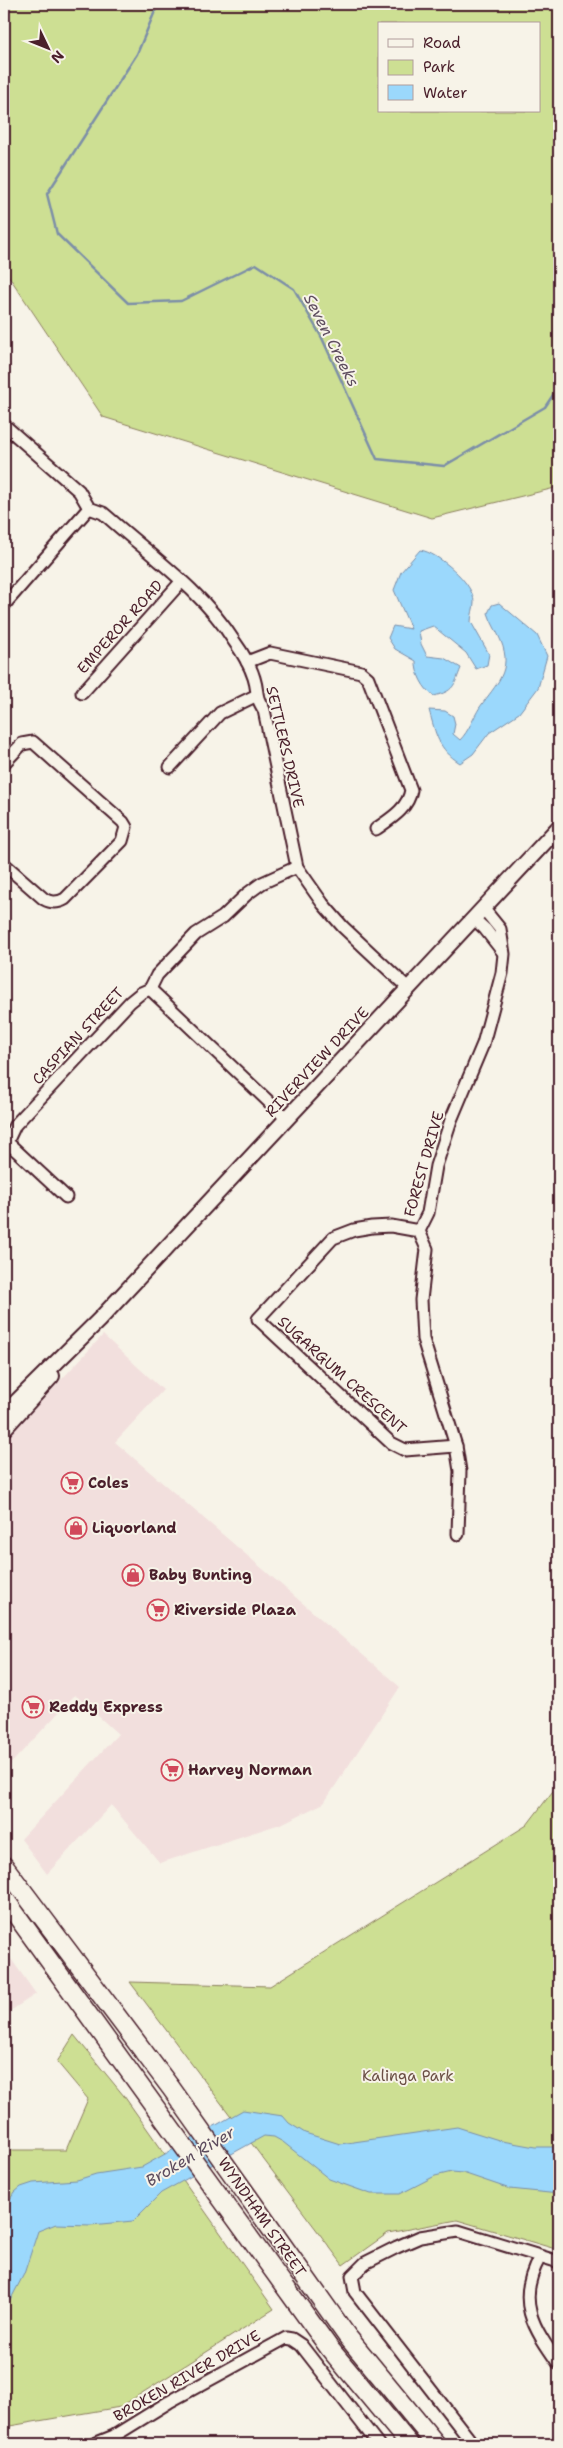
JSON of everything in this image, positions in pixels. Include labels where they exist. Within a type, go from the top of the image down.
[{"type":"highway","name":"WYNDHAM STREET","points":[[4,1866],[171,2088],[348,2336],[436,2444]]},
{"type":"highway","name":"WYNDHAM STREET","points":[[4,1898],[330,2349],[409,2444]]},
{"type":"highway","points":[[72,1990],[77,1982],[75,1959]]},
{"type":"street","name":"SETTLERS DRIVE","points":[[4,425],[79,491],[89,508],[103,514],[110,520],[180,582],[223,624],[247,662],[255,681],[255,696],[266,716],[297,867],[323,904],[343,927],[408,988]]},
{"type":"street","points":[[4,605],[89,508]]},
{"type":"street","name":"EMPEROR ROAD","points":[[82,693],[180,582]]},
{"type":"street","points":[[247,662],[270,653],[360,672],[368,678],[411,790],[406,804],[376,829]]},
{"type":"street","points":[[170,767],[220,713],[255,696]]},
{"type":"street","points":[[4,763],[22,744],[33,742],[123,822],[126,827],[122,840],[60,902],[51,902],[44,899],[4,864]]},
{"type":"street","name":"RIVERVIEW DRIVE","points":[[4,1414],[99,1320],[559,827]]},
{"type":"street","name":"CASPIAN STREET","points":[[5,1142],[15,1125],[130,1002],[141,993],[150,989],[157,975],[196,934],[229,913],[247,894],[262,883],[297,867]]},
{"type":"street","name":"FOREST DRIVE","points":[[458,1534],[460,1471],[456,1446],[423,1338],[421,1300],[427,1249],[419,1231],[428,1213],[436,1166],[451,1120],[484,1044],[502,973],[504,954],[500,929],[483,908]]},
{"type":"street","points":[[473,918],[485,929],[504,954]]},
{"type":"street","points":[[150,989],[287,1119]]},
{"type":"street","points":[[5,1142],[66,1197]]},
{"type":"street","name":"SUGARGUM CRESCENT","points":[[419,1231],[391,1226],[372,1227],[354,1230],[333,1238],[258,1319],[391,1443],[405,1450],[456,1446]]},
{"type":"street","name":"RIVERVIEW DRIVE","points":[[4,1429],[39,1392],[99,1320]]},
{"type":"street","points":[[473,2444],[355,2292],[352,2276],[365,2263],[420,2237],[458,2231],[559,2262]]},
{"type":"street","points":[[540,2257],[532,2272],[528,2290],[529,2315],[540,2338],[559,2364]]},
{"type":"street","name":"BROKEN RIVER DRIVE","points":[[94,2444],[114,2436],[169,2402],[280,2340],[296,2341],[308,2352],[378,2444]]},
{"type":"shaded area","name":"Riverside Plaza","points":[[103,1335],[163,1390],[115,1442],[400,1687],[324,1803],[283,1823],[160,1863],[111,1805],[47,1874],[21,1839],[118,1734],[75,1695],[4,1771],[4,1441]]},
{"type":"shaded area","points":[[4,1949],[36,1994],[4,2015]]},
{"type":"green space","points":[[4,4],[559,4],[559,487],[432,518],[103,417],[4,269]]},
{"type":"green space","name":"Kalinga Park","points":[[559,1783],[559,2250],[457,2220],[388,2233],[343,2265],[130,1982],[270,1986],[527,1825]]},
{"type":"green space","points":[[74,2035],[124,2096],[274,2309],[120,2407],[4,2427],[4,2150],[66,2150],[88,2099],[57,2062]]},
{"type":"water","points":[[420,550],[436,556],[445,562],[468,586],[474,602],[471,622],[489,654],[487,665],[476,669],[466,653],[433,626],[419,631],[421,644],[427,656],[444,658],[461,668],[452,687],[446,692],[434,696],[421,681],[416,661],[395,649],[388,638],[393,626],[411,629],[394,590],[401,572]]},
{"type":"water","points":[[499,603],[537,635],[547,656],[538,688],[519,713],[489,733],[473,754],[460,763],[442,747],[429,710],[445,711],[453,716],[455,724],[453,734],[460,740],[466,733],[480,707],[497,684],[504,669],[505,661],[501,641],[488,613],[492,605]]},
{"type":"water","name":"Broken River","points":[[243,2110],[283,2116],[289,2123],[305,2133],[340,2144],[457,2127],[502,2141],[535,2147],[559,2147],[559,2194],[510,2189],[463,2173],[452,2172],[435,2176],[400,2194],[371,2194],[329,2179],[283,2142],[274,2137],[264,2136],[161,2193],[133,2221],[91,2225],[56,2224],[38,2231],[24,2274],[4,2312],[4,2219],[10,2199],[15,2192],[21,2187],[33,2183],[77,2180],[96,2174],[142,2167]]},
{"type":"waterway","name":"Seven Creeks","points":[[158,4],[137,54],[47,194],[57,234],[128,303],[181,301],[256,264],[294,289],[322,338],[377,459],[444,466],[545,407],[559,386]]},
{"type":"place","name":"Coles","points":[[72,1483]]},
{"type":"place","name":"Liquorland","points":[[76,1528]]},
{"type":"place","name":"Baby Bunting","points":[[133,1575]]},
{"type":"place","name":"Riverside Plaza","points":[[158,1610]]},
{"type":"place","name":"Reddy Express","points":[[33,1707]]},
{"type":"place","name":"Harvey Norman","points":[[172,1770]]}]
